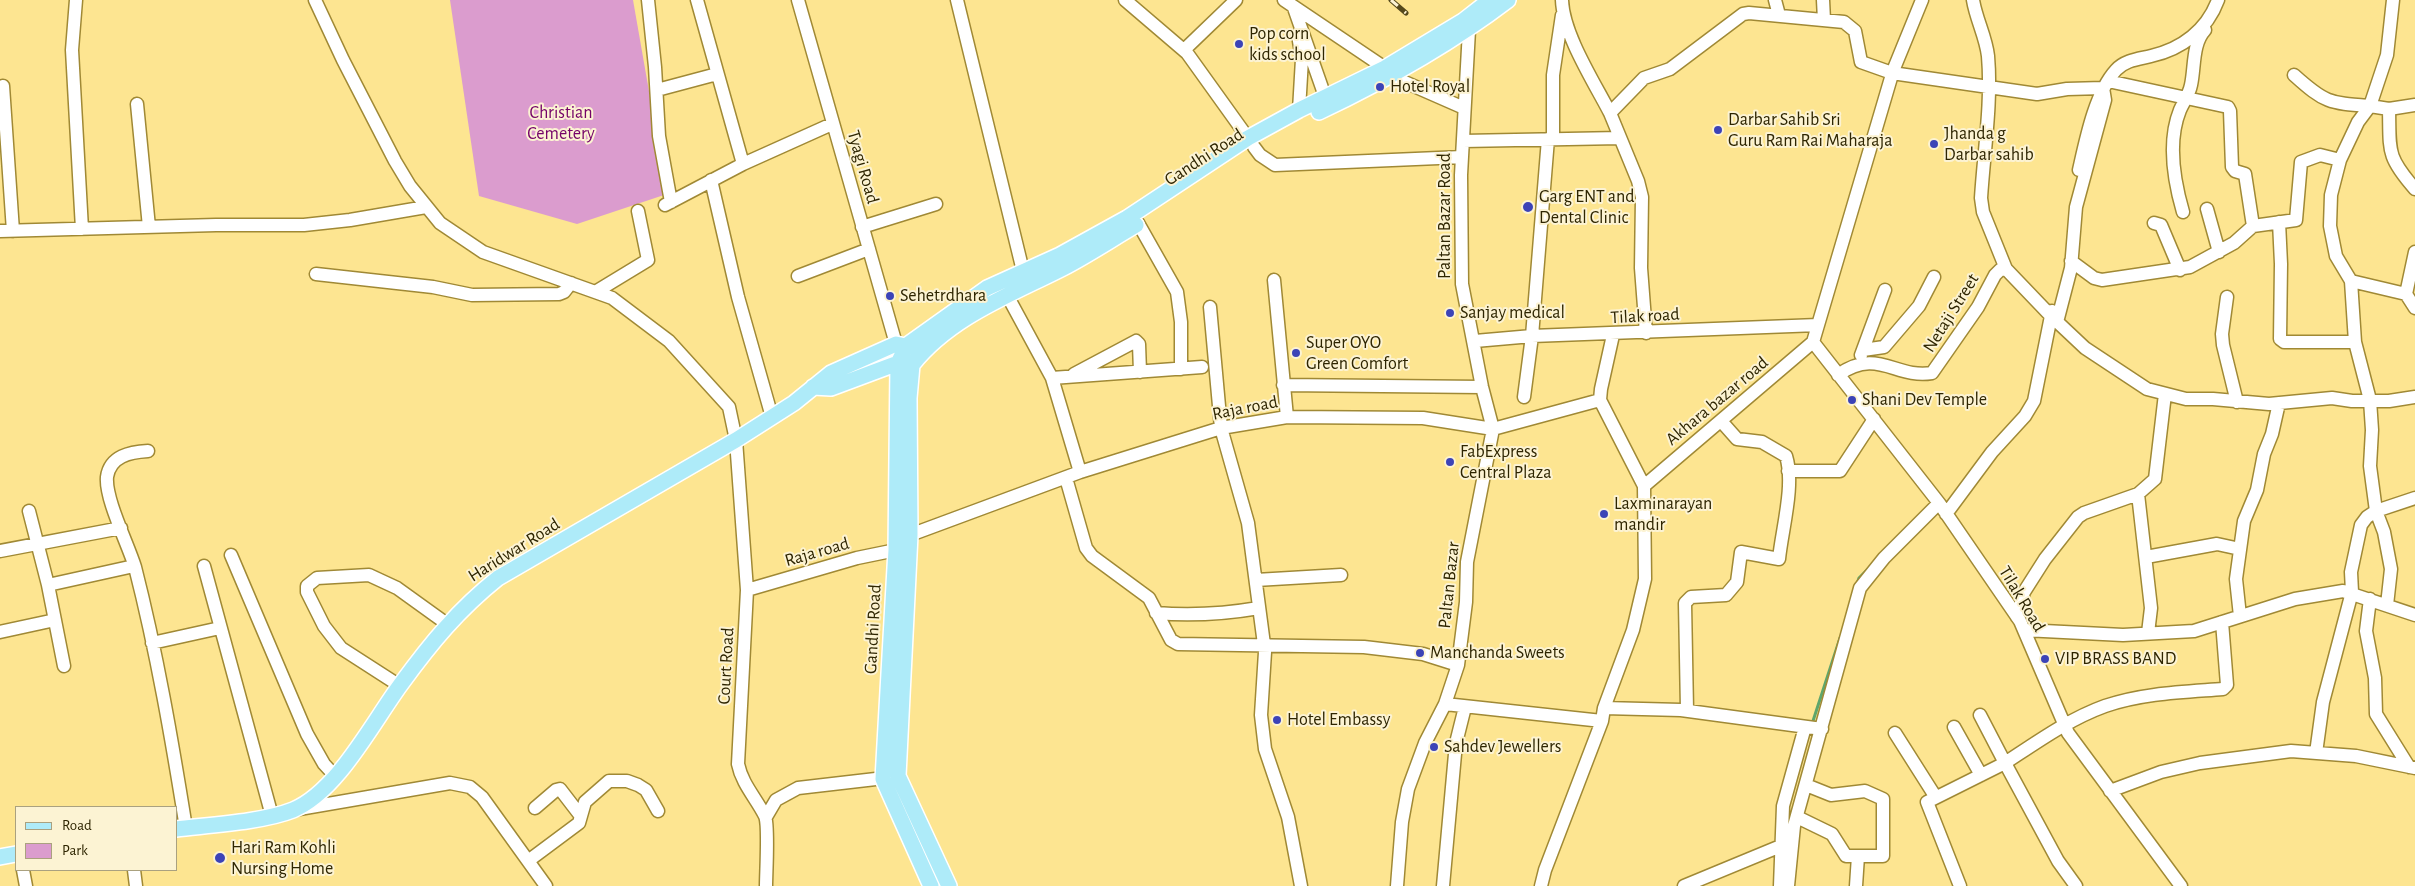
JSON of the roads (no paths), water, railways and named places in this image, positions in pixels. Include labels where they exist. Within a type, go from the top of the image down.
[{"type":"main road","name":"Gandhi Road","points":[[1388,72],[1490,0]]},
{"type":"main road","name":"Gandhi Road","points":[[901,344],[987,288],[1023,272],[1127,218],[1251,142],[1469,30],[1508,0]]},
{"type":"main road","name":"Gandhi Road","points":[[905,364],[956,324],[1007,295],[1064,267],[1138,223],[1299,110],[1327,102]]},
{"type":"main road","name":"Haridwar Road","points":[[181,829],[272,816],[294,810],[318,794],[336,777],[400,686],[447,624],[464,606],[498,578],[736,440],[772,417],[831,373],[901,344]]},
{"type":"main road","points":[[813,387],[831,388],[905,364],[901,344],[924,350]]},
{"type":"main road","name":"Gandhi Road","points":[[905,364],[909,398],[910,535],[890,778],[949,886]]},
{"type":"main road","name":"Gandhi Road","points":[[905,364],[896,550],[890,778],[931,886]]},
{"type":"main road","points":[[0,857],[15,854]]},
{"type":"street","points":[[76,0],[72,50],[82,229]]},
{"type":"street","name":"Court Road","points":[[315,0],[343,60],[395,161],[426,207],[440,223],[483,252],[612,298],[669,341],[729,407],[733,417],[736,440],[747,590],[738,764],[740,773],[754,800],[766,817]]},
{"type":"street","points":[[648,0],[659,136],[668,203],[744,164],[832,124]]},
{"type":"street","points":[[697,0],[744,164]]},
{"type":"street","name":"Tyagi Road","points":[[798,0],[862,228],[901,344]]},
{"type":"street","points":[[957,0],[1023,272]]},
{"type":"street","points":[[1125,0],[1184,50],[1260,155],[1275,165],[1462,157]]},
{"type":"street","points":[[1184,50],[1236,0]]},
{"type":"street","points":[[1524,397],[1532,336],[1551,139],[1553,75],[1562,14],[1562,0]]},
{"type":"street","points":[[1775,0],[1779,15]]},
{"type":"street","points":[[1823,0],[1824,20]]},
{"type":"street","points":[[1813,342],[1892,74],[1922,0]]},
{"type":"street","points":[[1973,0],[1976,18],[1988,53],[1989,87],[1981,198],[1984,212],[2006,269],[2085,348],[2147,389],[2186,399],[2279,402],[2332,398],[2352,401],[2389,401],[2415,397]]},
{"type":"street","points":[[1949,518],[1992,452],[2024,416],[2037,394],[2062,280],[2070,205],[2084,149],[2106,85],[2116,70],[2128,62],[2164,53],[2192,38],[2213,14],[2218,0]]},
{"type":"street","points":[[2183,212],[2175,179],[2174,137],[2180,110],[2187,100],[2198,39],[2218,16],[2224,0]]},
{"type":"street","points":[[2388,605],[2391,569],[2384,532],[2376,511],[2370,466],[2372,430],[2370,400],[2355,342],[2351,281],[2336,256],[2330,226],[2331,195],[2340,160],[2358,122],[2370,106],[2387,55],[2392,0]]},
{"type":"street","points":[[1289,4],[1388,72],[1464,108]]},
{"type":"street","points":[[1289,4],[1327,102]]},
{"type":"street","points":[[1289,4],[1302,59],[1299,110]]},
{"type":"street","points":[[1562,14],[1610,113],[1638,181],[1642,197],[1641,268],[1646,333]]},
{"type":"street","points":[[1610,113],[1644,78],[1670,69],[1743,14],[1779,15],[1844,22],[1850,25],[1857,36],[1861,62],[1892,74],[2037,94],[2106,85],[2228,107],[2232,167],[2235,171],[2245,174],[2253,226]]},
{"type":"street","name":"Paltan Bazar Road","points":[[1469,30],[1462,141],[1462,284],[1482,387],[1493,429]]},
{"type":"street","points":[[656,90],[718,74]]},
{"type":"street","points":[[2294,75],[2317,96],[2335,103],[2389,109],[2415,105]]},
{"type":"street","points":[[2054,319],[2066,292],[2076,207],[2104,105],[2106,85]]},
{"type":"street","points":[[2,86],[6,231],[317,224],[426,207]]},
{"type":"street","points":[[137,104],[149,227]]},
{"type":"street","points":[[2389,109],[2392,160],[2415,189]]},
{"type":"street","points":[[1462,141],[1620,138]]},
{"type":"street","points":[[2071,262],[2094,278],[2102,280],[2190,268],[2234,243],[2253,226],[2294,220],[2297,217],[2301,162],[2320,155],[2340,160]]},
{"type":"street","points":[[711,180],[738,297],[772,417]]},
{"type":"street","points":[[862,228],[936,204]]},
{"type":"street","points":[[2207,208],[2219,252]]},
{"type":"street","points":[[597,292],[648,260],[638,211]]},
{"type":"street","points":[[2278,222],[2282,264],[2280,339],[2284,342],[2355,342]]},
{"type":"street","points":[[1138,223],[1178,292],[1181,322],[1181,369]]},
{"type":"street","points":[[2154,223],[2161,225],[2180,270]]},
{"type":"street","points":[[798,276],[868,248]]},
{"type":"street","points":[[2406,294],[2415,252]]},
{"type":"street","name":"Netaji Street","points":[[1838,375],[1858,364],[1882,363],[1894,368],[1932,373],[1978,307],[1995,276],[2000,270],[2006,269]]},
{"type":"street","points":[[316,274],[425,286],[472,295],[559,294],[564,292],[571,283]]},
{"type":"street","points":[[1864,350],[1884,347],[1919,306],[1934,277]]},
{"type":"street","points":[[1274,280],[1287,417]]},
{"type":"street","points":[[2351,281],[2406,294],[2415,308]]},
{"type":"street","points":[[1858,364],[1885,290]]},
{"type":"street","points":[[1007,295],[1052,378],[1080,472]]},
{"type":"street","points":[[2227,297],[2222,334],[2223,345],[2237,402]]},
{"type":"street","points":[[1210,307],[1221,428],[1248,523],[1256,580],[1264,646],[1261,715],[1265,749],[1288,817],[1301,886]]},
{"type":"street","name":"Tilak road","points":[[1474,342],[1532,336],[1613,335],[1818,325]]},
{"type":"street","points":[[1541,886],[1545,870],[1602,721],[1604,708],[1633,630],[1645,579],[1644,486],[1600,400],[1600,389],[1613,335]]},
{"type":"street","points":[[1069,377],[1136,341],[1139,344],[1140,372]]},
{"type":"street","name":"Tilak Road","points":[[1813,342],[1940,502],[2017,617],[2068,733],[2181,886]]},
{"type":"street","name":"Akhara bazar road","points":[[1644,486],[1813,342]]},
{"type":"street","points":[[1052,378],[1202,367]]},
{"type":"street","points":[[1283,385],[1482,387]]},
{"type":"street","points":[[2017,617],[2024,592],[2044,559],[2078,518],[2084,513],[2138,494],[2155,479],[2165,394]]},
{"type":"street","name":"Raja road","points":[[910,535],[1080,472],[1221,428],[1287,417],[1423,418],[1493,429],[1600,400]]},
{"type":"street","points":[[2240,616],[2236,579],[2244,522],[2257,490],[2264,454],[2272,434],[2279,402]]},
{"type":"street","points":[[1788,471],[1840,471],[1874,419]]},
{"type":"street","points":[[1686,710],[1685,603],[1691,597],[1726,595],[1737,582],[1741,552],[1779,558],[1789,482],[1787,460],[1783,453],[1762,442],[1737,439],[1721,420]]},
{"type":"street","name":"Paltan Bazar","points":[[1397,886],[1402,822],[1408,789],[1425,743],[1445,704],[1458,665],[1466,602],[1467,562],[1493,429]]},
{"type":"street","points":[[148,451],[134,452],[118,458],[109,469],[107,478],[109,492],[134,566],[152,643],[173,747],[181,829]]},
{"type":"street","points":[[1066,478],[1086,548],[1092,556],[1149,598],[1171,640],[1178,644],[1364,648],[1423,654],[1458,665]]},
{"type":"street","points":[[2138,494],[2151,608],[2148,633]]},
{"type":"street","points":[[2316,753],[2324,702],[2352,592],[2351,572],[2361,525],[2366,517],[2376,511],[2415,498]]},
{"type":"street","points":[[1780,886],[1787,844],[1822,729],[1860,588],[1884,558],[1940,502]]},
{"type":"street","points":[[29,511],[56,620],[64,666]]},
{"type":"street","points":[[0,551],[121,528]]},
{"type":"street","points":[[2146,557],[2217,544],[2240,549]]},
{"type":"street","name":"Raja road","points":[[747,590],[857,558],[896,550]]},
{"type":"street","points":[[231,555],[307,734],[324,764],[336,777]]},
{"type":"street","points":[[48,585],[134,566]]},
{"type":"street","points":[[204,566],[272,816]]},
{"type":"street","points":[[1256,580],[1340,574]]},
{"type":"street","points":[[400,686],[341,648],[331,636],[307,592],[307,586],[317,578],[369,575],[397,588],[447,624]]},
{"type":"street","points":[[2024,630],[2123,635],[2194,631],[2295,600],[2343,591],[2352,592],[2415,615]]},
{"type":"street","points":[[2370,599],[2366,631],[2375,678],[2376,714],[2412,768]]},
{"type":"street","points":[[1156,613],[1186,615],[1225,614],[1259,608]]},
{"type":"street","points":[[0,632],[56,620]]},
{"type":"street","points":[[1960,886],[1927,802],[1935,796],[2005,763],[2064,725],[2106,706],[2159,694],[2223,689],[2227,685],[2222,622]]},
{"type":"street","points":[[152,643],[220,628]]},
{"type":"street","points":[[1445,704],[1602,721]]},
{"type":"street","points":[[1443,886],[1456,743],[1465,707]]},
{"type":"street","points":[[1604,708],[1686,710],[1822,729]]},
{"type":"street","points":[[1980,715],[2058,861],[2076,886]]},
{"type":"street","points":[[1788,886],[1787,844],[1783,806],[1805,727]]},
{"type":"street","points":[[1954,727],[1981,774]]},
{"type":"street","points":[[1895,733],[1935,796]]},
{"type":"street","points":[[2110,791],[2162,772],[2200,763],[2291,751],[2356,756],[2412,768]]},
{"type":"street","points":[[766,886],[766,817],[776,800],[798,788],[890,778]]},
{"type":"street","points":[[528,861],[580,823],[580,815],[585,802],[609,781],[627,781],[638,784],[646,790],[658,811]]},
{"type":"street","points":[[294,810],[450,783],[470,787],[482,796],[546,886]]},
{"type":"street","points":[[1796,817],[1832,834],[1846,856],[1883,856],[1883,799],[1865,791],[1831,795],[1806,785]]},
{"type":"street","points":[[535,808],[556,790],[560,789],[580,815]]},
{"type":"street","points":[[1684,886],[1787,844]]},
{"type":"street","points":[[1856,886],[1858,856]]},
{"type":"street","points":[[23,871],[26,886]]},
{"type":"street","points":[[134,871],[136,886]]},
{"type":"waterway","points":[[1857,584],[1859,578],[1868,569]]},
{"type":"waterway","points":[[1812,724],[1840,638]]},
{"type":"railway","points":[[1391,0],[1406,13]]},
{"type":"place","name":"Pop corn kids school","points":[[1239,44]]},
{"type":"place","name":"Hotel Royal","points":[[1380,87]]},
{"type":"place","name":"Darbar Sahib Sri Guru Ram Rai Maharaja","points":[[1718,130]]},
{"type":"place","name":"Jhanda g Darbar sahib","points":[[1934,144]]},
{"type":"place","name":"Garg ENT and Dental Clinic","points":[[1528,207]]},
{"type":"place","name":"Sehetrdhara","points":[[890,296]]},
{"type":"place","name":"Sanjay medical","points":[[1450,313]]},
{"type":"place","name":"Super OYO Green Comfort","points":[[1296,353]]},
{"type":"place","name":"Shani Dev Temple","points":[[1852,400]]},
{"type":"place","name":"FabExpress Central Plaza","points":[[1450,462]]},
{"type":"place","name":"Laxminarayan mandir","points":[[1604,514]]},
{"type":"place","name":"Manchanda Sweets","points":[[1420,653]]},
{"type":"place","name":"VIP BRASS BAND","points":[[2045,659]]},
{"type":"place","name":"Hotel Embassy","points":[[1277,720]]},
{"type":"place","name":"Sahdev Jewellers","points":[[1434,747]]},
{"type":"place","name":"Hari Ram Kohli Nursing Home","points":[[220,858]]},
{"type":"park label","name":"Christian Cemetery","points":[[561,123]]}]
